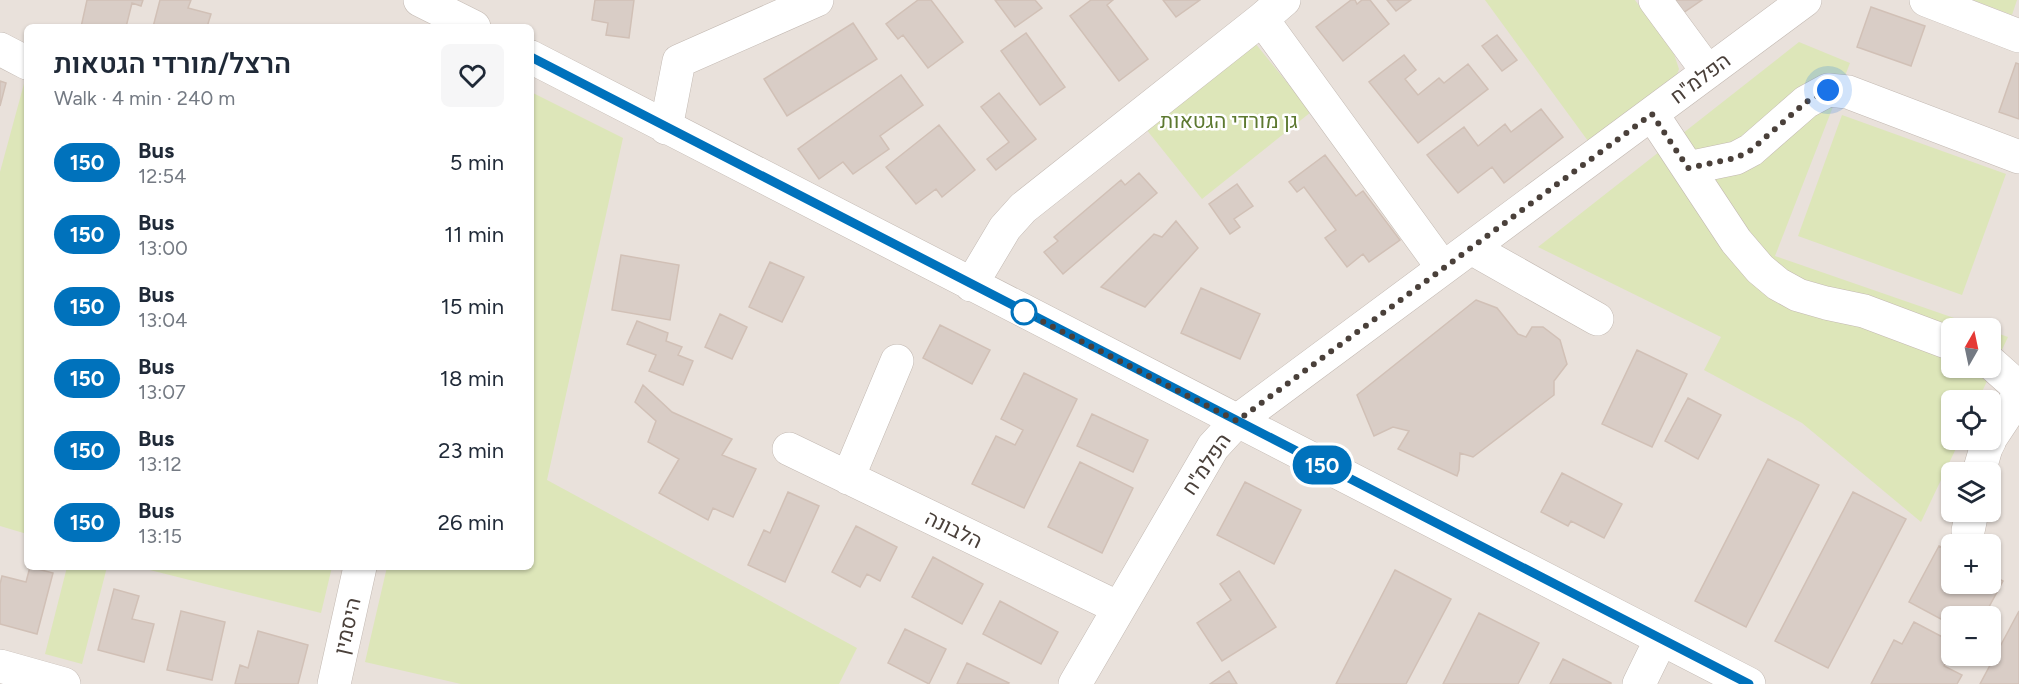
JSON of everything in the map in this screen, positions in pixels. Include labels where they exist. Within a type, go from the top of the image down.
[{"type":"street","points":[[420,0],[468,24]]},
{"type":"street","points":[[666,128],[679,61],[817,0]]},
{"type":"street","points":[[1655,0],[1708,72]]},
{"type":"street","name":"הפלמ\"ח","points":[[1075,684],[1213,447],[1237,421],[1805,0]]},
{"type":"street","points":[[1926,0],[2019,36]]},
{"type":"street","points":[[971,285],[1005,228],[1023,208],[1273,9],[1443,268]]},
{"type":"street","points":[[0,49],[24,61]]},
{"type":"street","points":[[534,59],[1749,684]]},
{"type":"street","points":[[1688,168],[1736,158],[1751,150],[1806,102],[1828,90],[1848,92],[2019,157]]},
{"type":"street","points":[[1652,114],[1736,241],[1778,284],[1798,295],[1864,311],[1941,340]]},
{"type":"street","points":[[1471,248],[1597,319]]},
{"type":"street","points":[[848,478],[897,361]]},
{"type":"street","points":[[2001,370],[2019,388]]},
{"type":"street","points":[[2001,422],[2019,395]]},
{"type":"street","name":"הלבונה","points":[[789,449],[1119,608]]},
{"type":"street","name":"היסמין","points":[[334,684],[359,570]]},
{"type":"street","points":[[1640,684],[1661,639]]},
{"type":"street","points":[[0,666],[64,684]]},
{"type":"shaded area","points":[[0,0],[2019,0],[2019,684],[0,684]]},
{"type":"green space","points":[[1485,0],[1635,0],[1674,54],[1679,69],[1675,80],[1588,141]]},
{"type":"green space","points":[[1973,0],[2017,0],[2012,15]]},
{"type":"green space","points":[[1799,42],[1850,63],[1775,256],[1954,318],[1941,318],[1941,378],[1988,378],[1983,390],[1941,390],[1941,450],[1955,450],[1950,462],[1941,462],[1941,480],[1921,522],[1802,423],[1704,370],[1721,337],[1538,247]]},
{"type":"green space","name":"גן מורדי הגטאות","points":[[1255,43],[1311,112],[1202,199],[1146,129]]},
{"type":"green space","points":[[24,84],[24,533],[0,526],[0,172]]},
{"type":"green space","points":[[534,94],[623,138],[547,480],[857,648],[839,684],[461,684],[365,662],[386,570],[534,570]]},
{"type":"green space","points":[[1842,115],[2006,174],[1962,295],[1798,236]]},
{"type":"green space","points":[[2001,335],[2008,337],[2001,352]]},
{"type":"green space","points":[[66,570],[106,570],[82,664],[45,654]]},
{"type":"green space","points":[[150,570],[331,570],[321,613]]},
{"type":"building","points":[[87,0],[143,0],[141,6],[132,3],[127,24],[82,24]]},
{"type":"building","points":[[160,0],[191,0],[188,8],[211,14],[208,24],[154,24]]},
{"type":"building","points":[[595,0],[634,0],[629,38],[606,35],[608,23],[592,20]]},
{"type":"building","points":[[918,0],[931,0],[963,42],[928,68],[903,35],[898,39],[886,24]]},
{"type":"building","points":[[995,0],[1035,0],[1042,8],[1015,27]]},
{"type":"building","points":[[1091,0],[1113,0],[1107,5],[1148,59],[1119,81],[1070,16]]},
{"type":"building","points":[[1163,0],[1200,0],[1176,17]]},
{"type":"building","points":[[1351,0],[1355,0],[1357,4],[1362,0],[1370,0],[1389,24],[1343,61],[1316,27]]},
{"type":"building","points":[[1387,0],[1411,0],[1396,11]]},
{"type":"building","points":[[1673,0],[1702,0],[1683,13]]},
{"type":"building","points":[[1871,7],[1925,26],[1911,66],[1857,47]]},
{"type":"building","points":[[853,23],[877,59],[787,116],[764,79]]},
{"type":"building","points":[[1026,33],[1065,87],[1040,105],[1001,51]]},
{"type":"building","points":[[1497,35],[1517,60],[1502,71],[1482,46]]},
{"type":"building","points":[[1404,55],[1416,70],[1405,79],[1418,95],[1439,78],[1444,83],[1468,64],[1488,89],[1418,143],[1369,82]]},
{"type":"building","points":[[2016,63],[2019,64],[2019,119],[1999,112]]},
{"type":"building","points":[[901,75],[923,105],[880,136],[889,149],[853,174],[843,162],[819,179],[798,149]]},
{"type":"building","points":[[0,81],[6,83],[0,106]]},
{"type":"building","points":[[999,93],[1036,139],[996,170],[987,159],[1009,142],[981,107]]},
{"type":"building","points":[[1541,109],[1563,137],[1504,183],[1492,167],[1458,193],[1427,155],[1464,127],[1478,146],[1505,124],[1511,132]]},
{"type":"building","points":[[939,125],[975,170],[942,197],[936,189],[916,204],[886,167]]},
{"type":"building","points":[[1325,155],[1356,196],[1363,191],[1400,240],[1369,262],[1363,254],[1347,267],[1325,238],[1336,230],[1304,187],[1297,192],[1289,182]]},
{"type":"building","points":[[1139,173],[1157,193],[1063,274],[1044,252],[1058,241],[1054,237],[1121,180],[1125,185]]},
{"type":"building","points":[[1237,184],[1253,206],[1234,219],[1240,227],[1230,234],[1209,204]]},
{"type":"building","points":[[1176,221],[1198,248],[1145,307],[1101,287],[1154,234],[1162,237]]},
{"type":"building","points":[[621,255],[679,265],[670,320],[612,310]]},
{"type":"building","points":[[770,262],[804,277],[782,322],[749,307]]},
{"type":"building","points":[[1201,288],[1260,314],[1240,359],[1181,333]]},
{"type":"building","points":[[1476,300],[1497,308],[1518,334],[1526,337],[1532,327],[1543,327],[1560,340],[1567,364],[1554,381],[1554,395],[1473,457],[1460,453],[1457,476],[1398,449],[1409,431],[1393,427],[1374,436],[1357,395]]},
{"type":"building","points":[[720,314],[747,327],[732,359],[705,347]]},
{"type":"building","points":[[637,321],[668,333],[666,341],[682,347],[678,355],[693,361],[683,385],[649,371],[656,355],[627,344]]},
{"type":"building","points":[[940,325],[990,350],[972,384],[923,358]]},
{"type":"building","points":[[1637,350],[1687,374],[1652,447],[1602,424]]},
{"type":"building","points":[[1024,373],[1077,399],[1024,508],[972,484],[996,436],[1015,445],[1023,430],[1001,419]]},
{"type":"building","points":[[643,385],[672,412],[732,439],[722,455],[756,469],[733,517],[713,508],[708,520],[659,493],[679,459],[648,442],[656,421],[635,402]]},
{"type":"building","points":[[1688,398],[1721,415],[1698,459],[1665,441]]},
{"type":"building","points":[[1092,414],[1148,440],[1133,472],[1077,446]]},
{"type":"building","points":[[1768,459],[1819,485],[1746,627],[1695,601]]},
{"type":"building","points":[[1080,462],[1133,488],[1102,553],[1048,527]]},
{"type":"building","points":[[1562,473],[1622,504],[1604,538],[1571,521],[1568,526],[1541,512]]},
{"type":"building","points":[[1245,482],[1301,510],[1274,564],[1217,535]]},
{"type":"building","points":[[788,492],[819,506],[785,582],[748,565],[764,530],[770,533]]},
{"type":"building","points":[[1853,492],[1906,519],[1828,668],[1775,641]]},
{"type":"building","points":[[856,526],[897,547],[880,581],[867,574],[860,587],[832,572]]},
{"type":"building","points":[[1939,546],[1941,547],[1941,594],[1996,594],[1989,606],[1941,606],[1941,619],[1909,602]]},
{"type":"building","points":[[933,557],[983,584],[962,624],[912,597]]},
{"type":"building","points":[[29,570],[53,573],[37,634],[0,624],[2,576],[26,582]]},
{"type":"building","points":[[1395,570],[1451,599],[1406,684],[1336,684]]},
{"type":"building","points":[[1239,571],[1276,627],[1222,661],[1197,623],[1231,600],[1220,584]]},
{"type":"building","points":[[114,589],[139,596],[132,619],[154,624],[144,662],[98,650]]},
{"type":"building","points":[[1000,601],[1058,632],[1041,664],[983,634]]},
{"type":"building","points":[[181,611],[225,622],[212,680],[167,670]]},
{"type":"building","points":[[2019,611],[2019,684],[1980,684],[1990,666],[2001,666],[2001,645]]},
{"type":"building","points":[[1479,613],[1539,643],[1518,684],[1443,684]]},
{"type":"building","points":[[1914,622],[1941,636],[1941,666],[1962,675],[1957,684],[1871,684],[1894,640],[1902,644]]},
{"type":"building","points":[[905,629],[946,649],[929,684],[888,663]]},
{"type":"building","points":[[258,631],[308,645],[298,684],[235,684],[240,665],[248,668]]},
{"type":"building","points":[[1563,659],[1611,683],[1611,684],[1550,684]]},
{"type":"building","points":[[967,663],[1009,683],[957,684]]},
{"type":"building","points":[[1229,671],[1237,684],[1210,684]]},
{"type":"bus line","name":"150","points":[[534,59],[1749,684]]},
{"type":"route","points":[[1024,312],[1237,421],[1652,114],[1688,168],[1736,158],[1751,150],[1806,102],[1828,90]]}]
